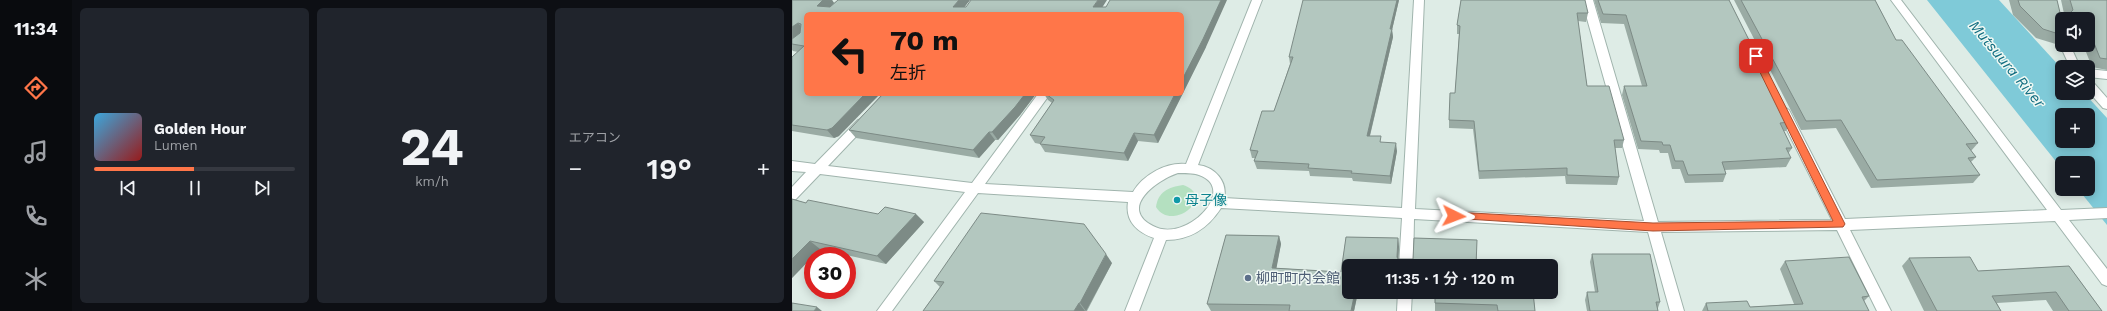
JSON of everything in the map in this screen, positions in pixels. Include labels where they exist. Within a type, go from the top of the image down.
[{"type":"street","points":[[1191,168],[1256,0]]},
{"type":"street","points":[[1406,259],[1416,34],[1419,0]]},
{"type":"street","points":[[1588,0],[1590,15],[1677,311]]},
{"type":"street","points":[[1896,0],[2107,280]]},
{"type":"street","points":[[2095,74],[2107,75]]},
{"type":"street","points":[[2095,92],[2107,105]]},
{"type":"street","points":[[884,311],[1043,96]]},
{"type":"street","points":[[1777,98],[1884,311]]},
{"type":"street","points":[[792,195],[868,116]]},
{"type":"street","points":[[792,166],[975,188],[1136,197]]},
{"type":"street","points":[[1191,168],[1202,170],[1212,175],[1218,183],[1220,192],[1218,203],[1202,223],[1190,230],[1176,234],[1150,232],[1137,222],[1134,217],[1133,207],[1136,197],[1143,187],[1165,172],[1191,168]]},
{"type":"street","points":[[1218,203],[1653,227],[1840,224],[2107,213]]},
{"type":"street","points":[[1132,311],[1162,234]]},
{"type":"street","points":[[1404,311],[1405,299]]},
{"type":"green space","points":[[1183,185],[1192,190],[1195,197],[1194,204],[1181,214],[1172,216],[1163,214],[1156,207],[1161,194],[1168,189]]},
{"type":"water","name":"Mutsuura River","points":[[1927,0],[1999,0],[2055,61],[2055,100],[2090,100],[2107,118],[2107,225],[2084,196],[2095,196],[2095,156],[2055,156],[2055,160]]},
{"type":"building","points":[[792,0],[823,0],[817,6],[830,7],[838,0],[959,0],[953,7],[966,7],[971,0],[1098,0],[1093,7],[1106,7],[1110,0],[1221,0],[1184,76],[1184,12],[804,12],[804,46],[792,44],[792,39],[800,33],[801,24],[798,23],[792,27]]},
{"type":"building","points":[[1303,0],[1397,0],[1390,29],[1392,29],[1367,136],[1381,136],[1380,142],[1396,143],[1390,176],[1351,173],[1352,171],[1308,168],[1309,164],[1254,161],[1258,151],[1250,150],[1262,111],[1274,111],[1293,57],[1289,57]]},
{"type":"building","points":[[1461,0],[1585,0],[1588,13],[1577,13],[1587,86],[1609,86],[1624,140],[1614,140],[1619,177],[1567,175],[1567,168],[1479,171],[1474,121],[1449,120],[1450,93],[1455,93],[1460,26],[1457,25]]},
{"type":"building","points":[[1598,0],[1729,0],[1790,122],[1780,123],[1792,148],[1786,148],[1791,158],[1722,162],[1726,174],[1688,175],[1683,161],[1675,161],[1670,145],[1663,145],[1662,142],[1641,141],[1624,86],[1647,86],[1626,15],[1603,14]]},
{"type":"building","points":[[1741,0],[1875,0],[1896,40],[1902,40],[1978,143],[1966,144],[1976,157],[1968,158],[1980,175],[1877,180],[1841,120],[1806,121]]},
{"type":"building","points":[[2018,0],[2057,0],[2060,12],[2055,12],[2055,33],[2043,29],[2020,6]]},
{"type":"building","points":[[2070,0],[2107,0],[2107,59],[2100,58],[2095,46],[2095,12],[2071,12],[2073,10]]},
{"type":"building","points":[[804,46],[804,96],[863,96],[832,128],[827,130],[792,125],[792,57]]},
{"type":"building","points":[[881,96],[1023,96],[992,132],[989,132],[973,150],[849,130]]},
{"type":"building","points":[[1049,96],[1174,96],[1154,135],[1134,133],[1124,153],[1040,144],[1045,137],[1030,135],[1054,100]]},
{"type":"building","points":[[792,199],[806,203],[808,200],[878,214],[885,207],[916,214],[877,256],[856,251],[856,247],[837,247],[810,241],[792,259]]},
{"type":"building","points":[[981,213],[1084,224],[1106,254],[1080,303],[1074,311],[923,311],[944,282],[934,281]]},
{"type":"building","points":[[1226,235],[1279,236],[1272,268],[1341,272],[1342,265],[1342,299],[1354,299],[1351,311],[1289,311],[1290,305],[1207,304]]},
{"type":"building","points":[[1346,237],[1398,238],[1398,259],[1343,259]]},
{"type":"building","points":[[1414,238],[1477,240],[1476,259],[1413,259]]},
{"type":"building","points":[[1592,254],[1650,254],[1660,302],[1656,302],[1658,311],[1590,311],[1587,292],[1598,292]]},
{"type":"building","points":[[1849,257],[1869,296],[1862,297],[1869,311],[1708,311],[1706,303],[1747,301],[1750,307],[1803,304],[1785,261]]},
{"type":"building","points":[[1970,257],[1978,271],[2069,266],[2102,311],[2069,311],[2056,292],[1992,296],[2001,311],[1937,311],[1909,258]]},
{"type":"building","points":[[1435,299],[1534,299],[1535,311],[1498,311],[1497,305],[1435,303]]},
{"type":"building","points":[[792,303],[817,307],[814,311],[792,311]]},
{"type":"place","name":"母子像","points":[[1177,200]]},
{"type":"place","name":"柳町町内会館","points":[[1248,278]]},
{"type":"route","points":[[1454,216],[1653,227],[1840,224],[1756,56]]}]
